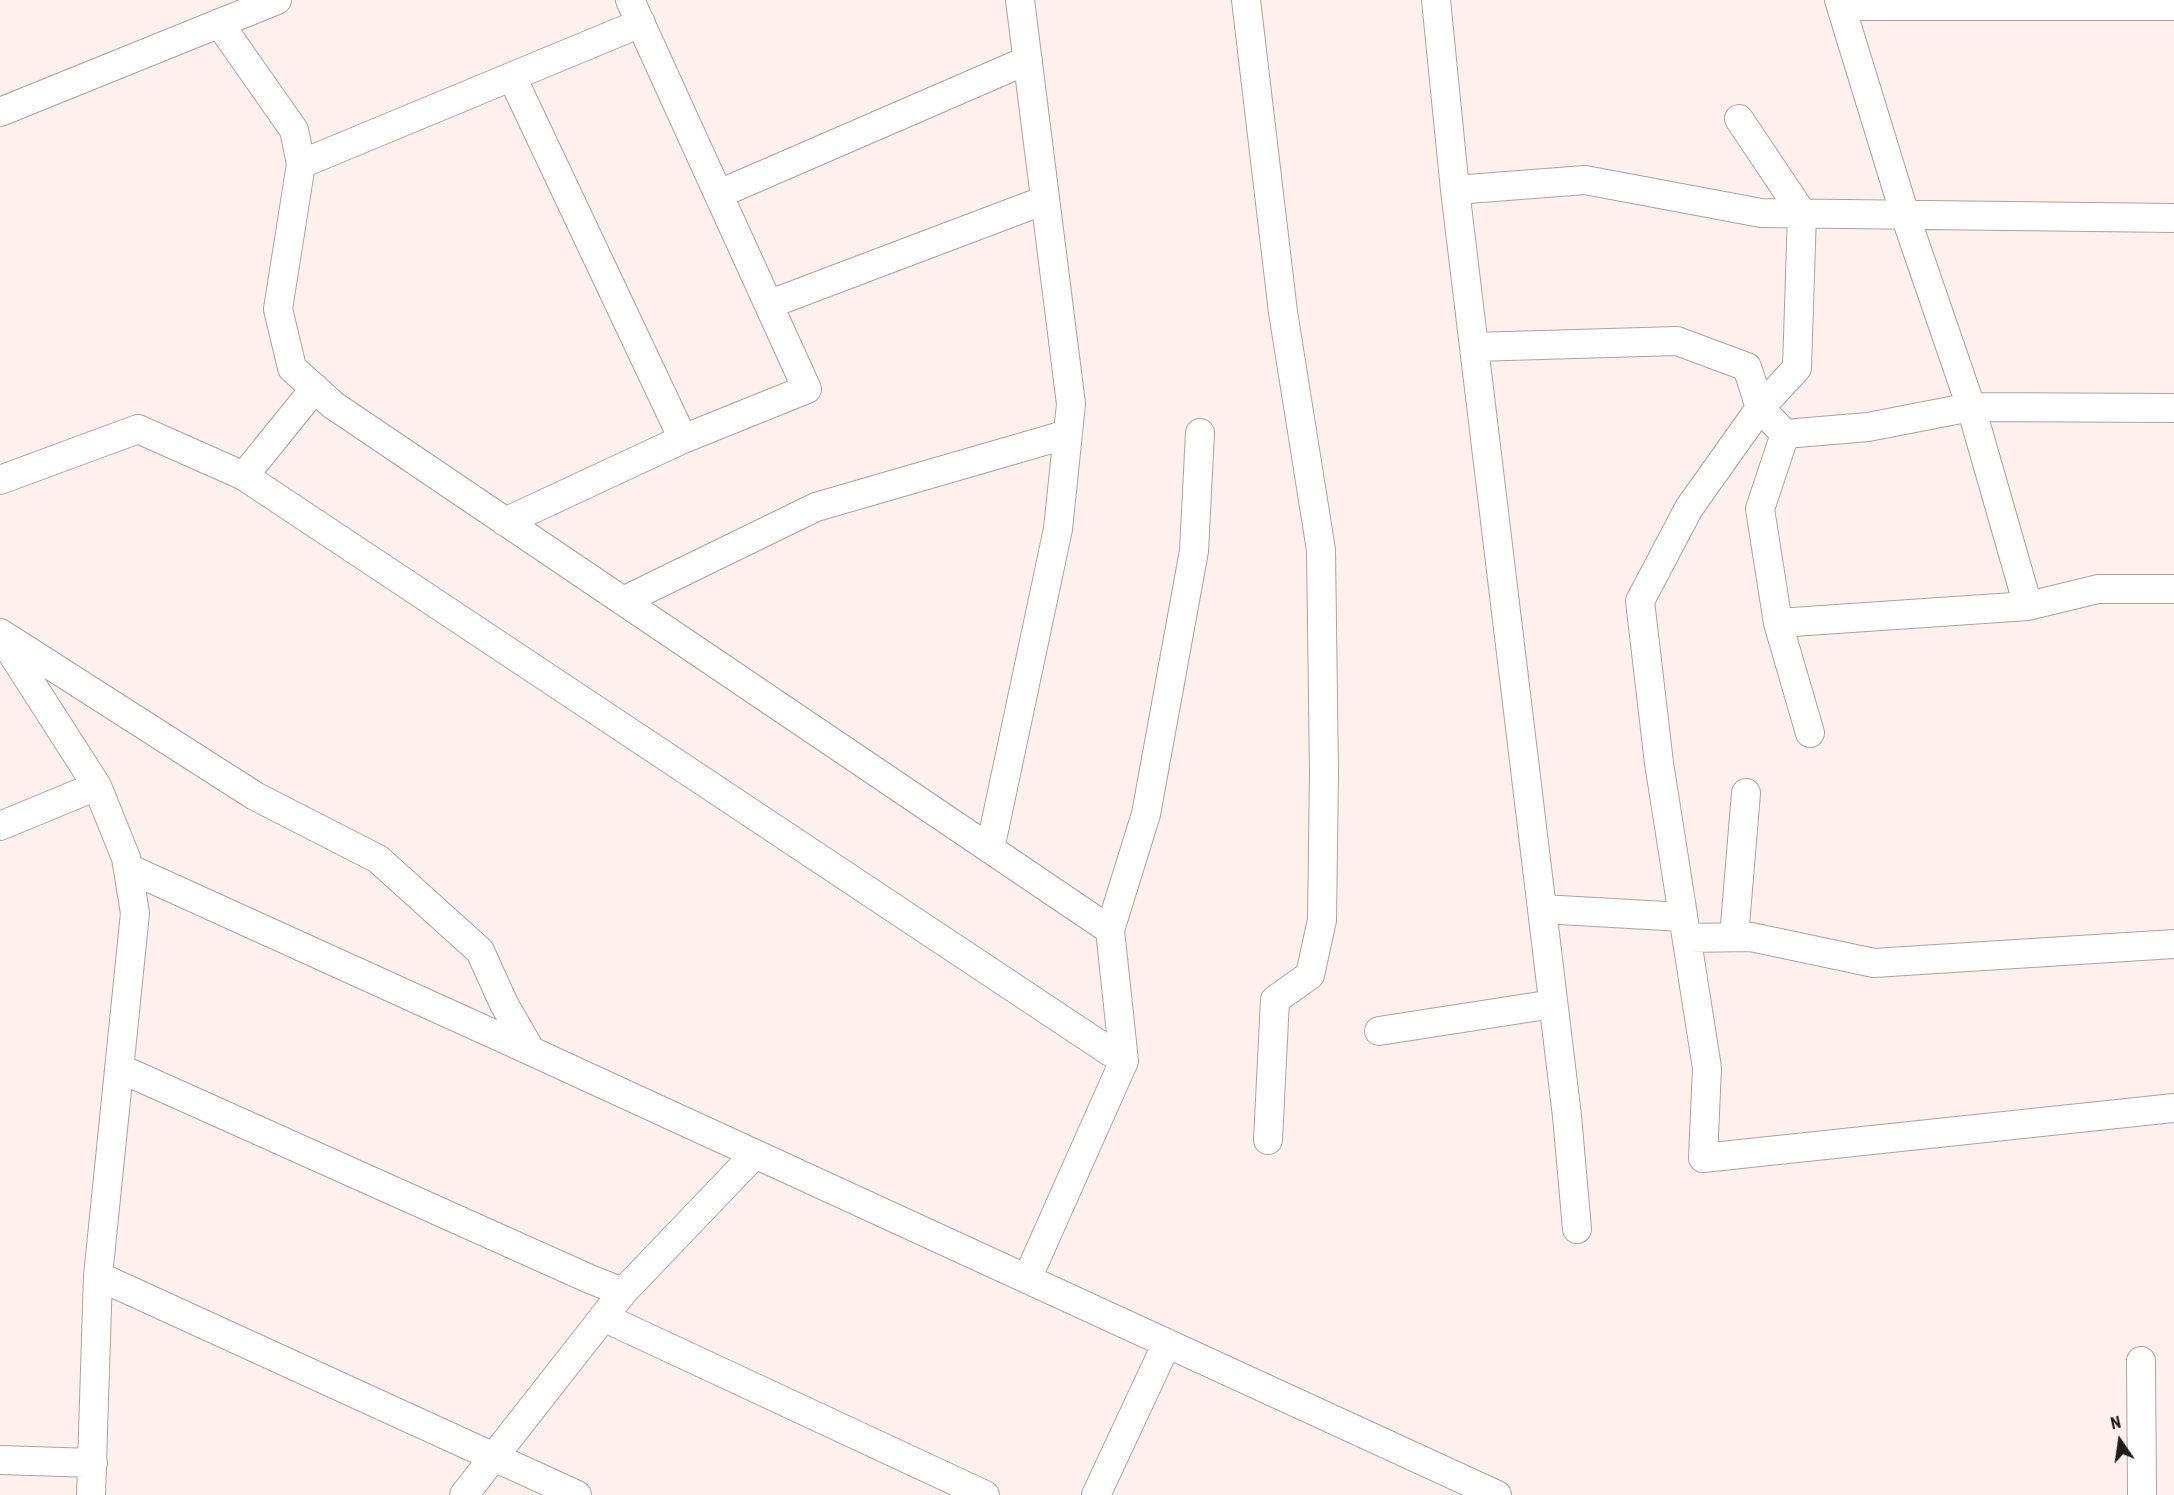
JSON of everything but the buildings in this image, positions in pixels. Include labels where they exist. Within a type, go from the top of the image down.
[{"type":"street","points":[[0,112],[277,0]]},
{"type":"street","points":[[990,849],[1058,529],[1071,404],[1020,0]]},
{"type":"street","points":[[1246,0],[1283,312],[1321,550],[1324,773],[1322,920],[1310,975],[1275,1000],[1268,1140]]},
{"type":"street","points":[[1436,0],[1455,190],[1567,1116],[1577,1229]]},
{"type":"street","points":[[2028,606],[1971,407],[1905,214],[1840,3],[2174,6]]},
{"type":"street","points":[[302,164],[512,77],[633,6],[807,389],[683,439],[506,522]]},
{"type":"street","points":[[219,23],[294,130],[302,164],[278,309],[292,368],[333,405],[1110,930]]},
{"type":"street","points":[[719,194],[1028,60]]},
{"type":"street","points":[[512,77],[683,439]]},
{"type":"street","points":[[1739,120],[1802,213],[1797,368],[1760,408],[1689,508],[1640,601],[1659,763],[1707,1068],[1703,1158],[2174,1108]]},
{"type":"street","points":[[1455,190],[1585,180],[1761,213],[2174,218]]},
{"type":"street","points":[[770,304],[1046,200]]},
{"type":"street","points":[[1474,347],[1677,341],[1747,367],[1760,408],[1785,434]]},
{"type":"street","points":[[244,476],[315,388]]},
{"type":"street","points":[[1785,434],[1868,427],[1971,407],[2174,408]]},
{"type":"street","points":[[0,480],[138,429],[244,476],[1124,1061]]},
{"type":"street","points":[[1027,1279],[1124,1061],[1110,930],[1146,814],[1194,550],[1200,433]]},
{"type":"street","points":[[623,601],[816,507],[1068,434]]},
{"type":"street","points":[[1785,434],[1760,509],[1778,623],[1810,733]]},
{"type":"street","points":[[1778,623],[2028,606],[2098,588],[2174,589]]},
{"type":"street","points":[[0,634],[97,786],[126,858],[135,913],[98,1276],[91,1495]]},
{"type":"street","points":[[0,634],[255,796],[378,859],[480,951],[504,1004],[531,1051]]},
{"type":"street","points":[[0,826],[97,786]]},
{"type":"street","points":[[1734,937],[1746,793]]},
{"type":"street","points":[[128,868],[1497,1495]]},
{"type":"street","points":[[1542,909],[1685,927],[1734,937],[1751,937],[1874,963],[2174,944]]},
{"type":"street","points":[[1379,1031],[1553,1004]]},
{"type":"street","points":[[119,1068],[623,1292]]},
{"type":"street","points":[[464,1495],[623,1292],[755,1154]]},
{"type":"street","points":[[98,1276],[577,1495]]},
{"type":"street","points":[[603,1317],[985,1495]]},
{"type":"street","points":[[1096,1495],[1167,1343]]},
{"type":"street","points":[[2141,1361],[2142,1495]]},
{"type":"street","points":[[0,1460],[93,1463]]}]
